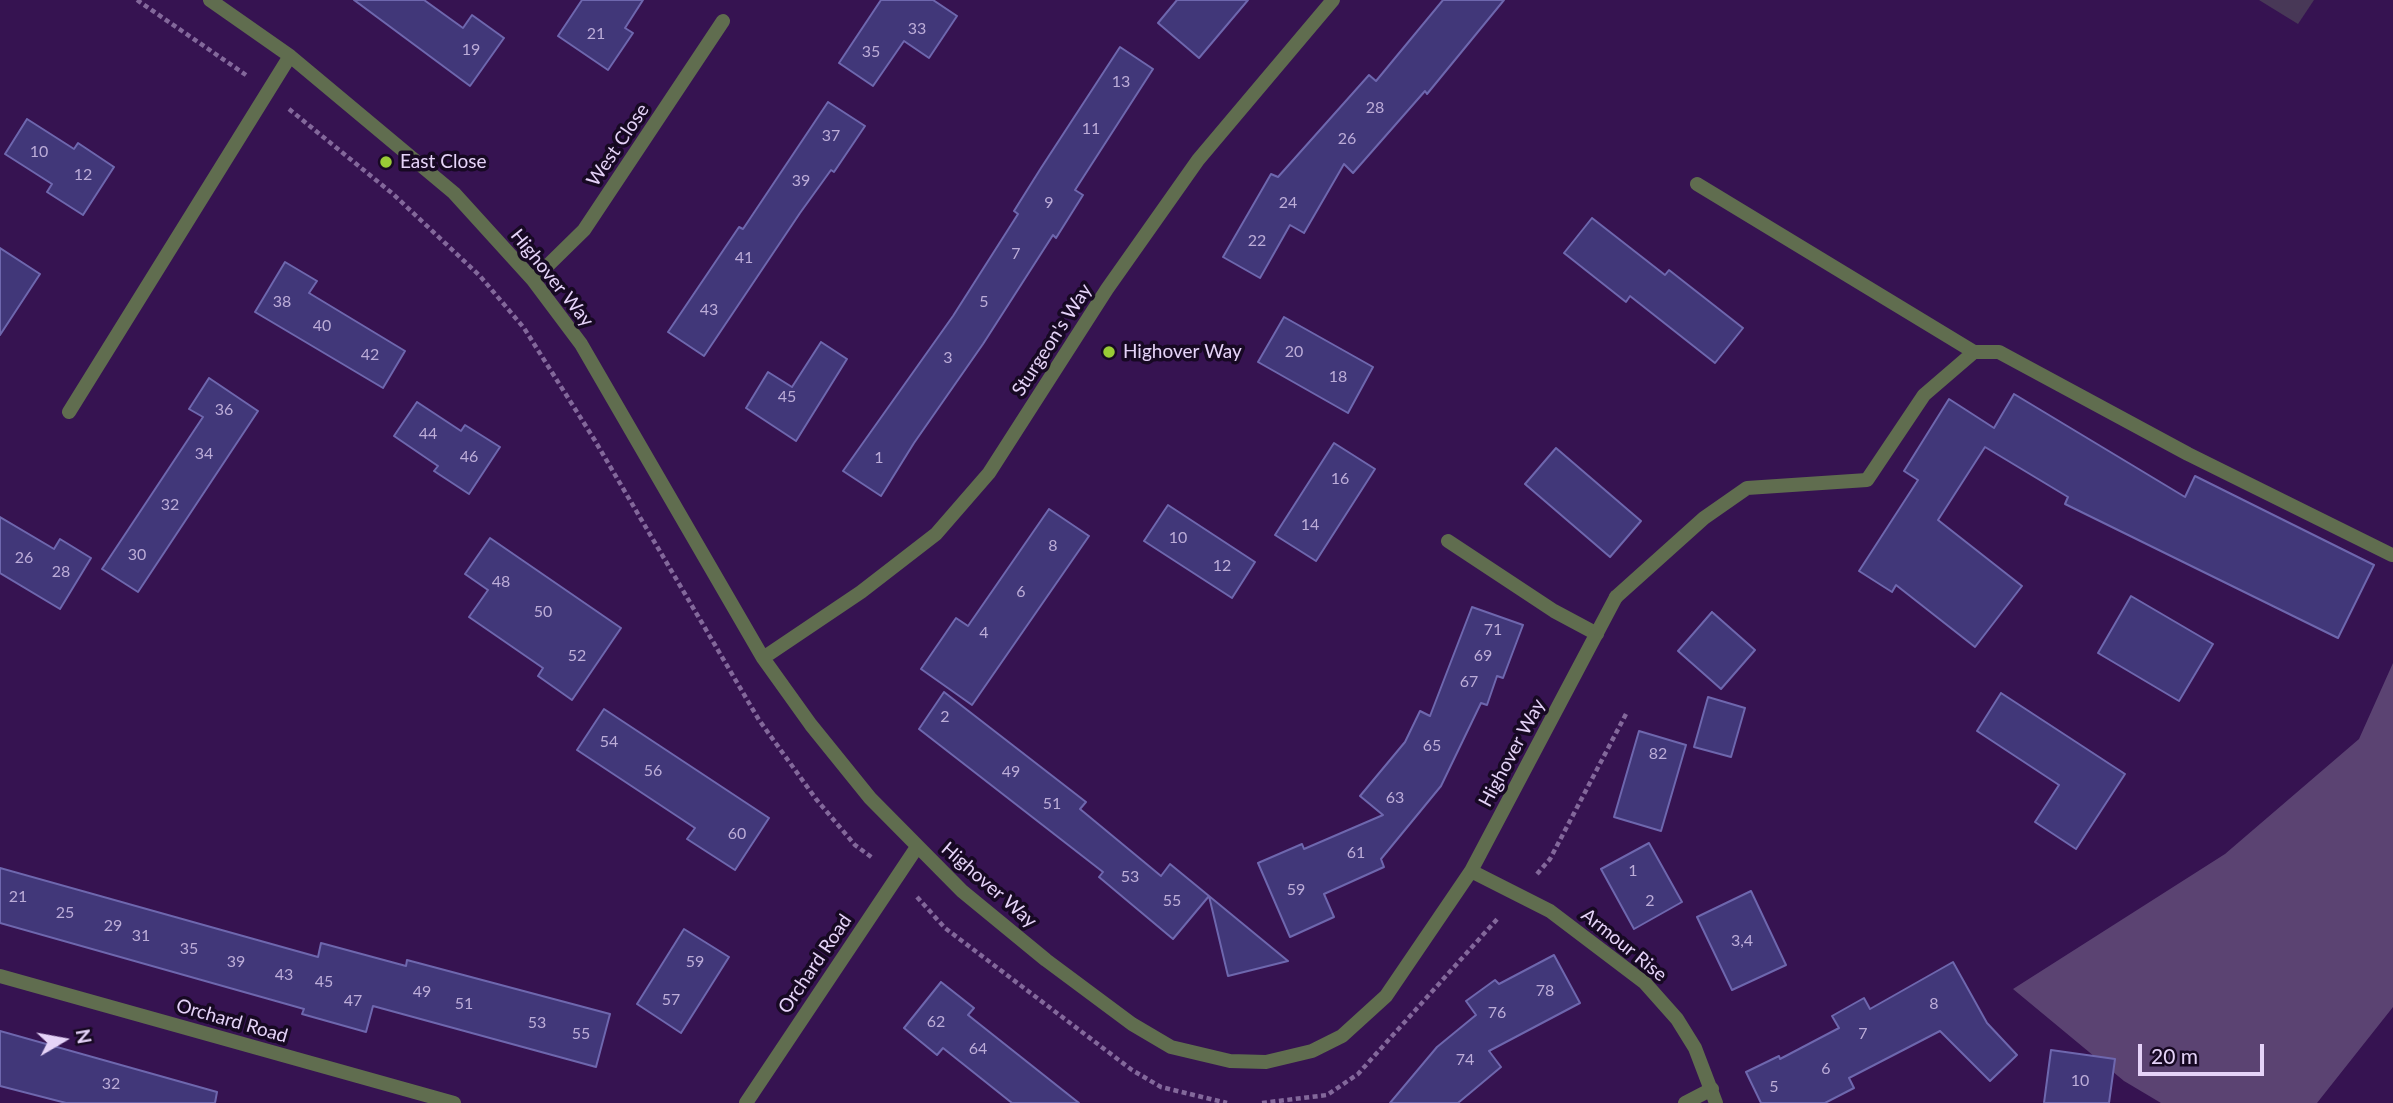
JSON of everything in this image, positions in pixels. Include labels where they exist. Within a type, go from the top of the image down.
[{"type":"street","name":"Highover Way","points":[[210,0],[290,56],[454,193],[533,280],[580,344],[763,658],[861,788],[917,847],[962,891],[1046,960],[1132,1024],[1171,1047],[1230,1061],[1266,1062],[1312,1051],[1342,1036],[1386,996],[1471,872],[1616,597],[1704,518],[1747,488],[1867,480],[1924,395],[1974,352]]},
{"type":"street","name":"Sturgeon's Way","points":[[763,658],[861,592],[926,542],[963,504],[989,473],[1108,289],[1198,160],[1333,0]]},
{"type":"street","name":"West Close","points":[[533,280],[584,230],[723,21]]},
{"type":"street","points":[[69,412],[290,56]]},
{"type":"street","points":[[1696,184],[1974,352],[1999,352],[2188,454],[2392,555]]},
{"type":"street","points":[[1448,541],[1554,611],[1597,634]]},
{"type":"street","name":"Orchard Road","points":[[746,1103],[917,847]]},
{"type":"street","name":"Armour Rise","points":[[1471,872],[1550,911],[1645,983],[1676,1019],[1695,1048],[1714,1096],[1685,1103]]},
{"type":"street","name":"Orchard Road","points":[[0,976],[454,1103]]},
{"type":"path","points":[[1262,1103],[1327,1095],[1358,1074],[1487,933],[1550,859],[1626,714]]},
{"type":"shaded area","points":[[2259,0],[2314,0],[2298,24]]},
{"type":"shaded area","points":[[2393,663],[2393,1007],[2317,1103],[2161,1103],[2124,1081],[2013,989],[2225,854],[2359,739]]},
{"type":"building","points":[[354,0],[424,0],[463,28],[472,15],[504,38],[470,86]]},
{"type":"building","points":[[582,0],[643,0],[625,28],[633,33],[608,70],[558,36]]},
{"type":"building","points":[[881,0],[933,0],[957,16],[929,58],[904,41],[873,86],[839,63]]},
{"type":"building","points":[[1177,0],[1248,0],[1199,58],[1158,23]]},
{"type":"building","points":[[1443,0],[1504,0],[1427,94],[1425,91],[1353,173],[1344,164],[1304,233],[1290,225],[1260,278],[1223,257],[1271,174],[1278,177],[1369,75],[1376,81]]},
{"type":"building","points":[[1120,47],[1153,69],[1075,190],[1083,195],[1056,238],[1053,235],[881,496],[843,471],[953,316],[1018,214],[1014,211]]},
{"type":"building","points":[[828,102],[865,126],[834,172],[831,170],[800,213],[704,356],[668,332],[739,227],[743,229]]},
{"type":"building","points":[[27,119],[74,149],[78,143],[114,167],[83,215],[47,192],[52,184],[5,154]]},
{"type":"building","points":[[1592,218],[1665,275],[1669,270],[1743,328],[1715,363],[1630,296],[1626,302],[1564,253]]},
{"type":"building","points":[[0,248],[40,274],[0,335]]},
{"type":"building","points":[[285,262],[317,281],[309,293],[405,351],[383,388],[255,312]]},
{"type":"building","points":[[1284,317],[1373,367],[1348,413],[1258,362]]},
{"type":"building","points":[[821,342],[847,359],[796,441],[746,408],[768,372],[792,387]]},
{"type":"building","points":[[209,378],[258,411],[138,592],[102,569],[203,417],[189,409]]},
{"type":"building","points":[[2014,394],[2185,497],[2195,476],[2374,565],[2338,638],[2065,504],[2068,497],[1985,447],[1938,520],[2022,586],[1975,647],[1896,585],[1892,592],[1859,571],[1918,480],[1904,471],[1949,399],[1994,428]]},
{"type":"building","points":[[417,402],[461,431],[465,425],[500,447],[469,494],[434,471],[438,466],[394,436]]},
{"type":"building","points":[[1334,443],[1375,469],[1316,561],[1275,535]]},
{"type":"building","points":[[1556,448],[1641,521],[1610,557],[1525,484]]},
{"type":"building","points":[[1168,505],[1255,562],[1232,598],[1144,541]]},
{"type":"building","points":[[1049,509],[1089,536],[972,705],[921,669],[956,618],[968,626]]},
{"type":"building","points":[[0,517],[54,549],[60,539],[91,558],[60,609],[0,573]]},
{"type":"building","points":[[490,538],[621,628],[572,700],[538,676],[543,668],[469,617],[488,590],[465,574]]},
{"type":"building","points":[[2131,596],[2213,644],[2179,701],[2098,653]]},
{"type":"building","points":[[1472,607],[1523,625],[1503,678],[1497,676],[1487,705],[1481,703],[1441,786],[1381,859],[1384,867],[1324,894],[1334,917],[1290,937],[1258,863],[1302,844],[1304,849],[1383,815],[1360,796],[1405,742],[1420,711],[1430,716]]},
{"type":"building","points":[[1712,612],[1755,650],[1721,689],[1678,651]]},
{"type":"building","points":[[944,692],[1086,802],[1080,809],[1161,876],[1170,864],[1209,896],[1173,939],[1099,877],[1103,872],[919,729]]},
{"type":"building","points":[[2001,693],[2125,774],[2076,849],[2035,822],[2059,785],[1977,731]]},
{"type":"building","points":[[1708,697],[1745,708],[1731,757],[1694,747]]},
{"type":"building","points":[[604,709],[769,818],[735,870],[687,839],[695,828],[577,750]]},
{"type":"building","points":[[1639,731],[1686,745],[1661,831],[1614,817]]},
{"type":"building","points":[[1649,843],[1682,902],[1634,929],[1601,869]]},
{"type":"building","points":[[0,868],[318,957],[321,943],[406,966],[407,960],[610,1014],[596,1067],[373,1006],[366,1032],[302,1014],[304,1009],[0,923]]},
{"type":"building","points":[[1751,891],[1786,965],[1732,990],[1697,917]]},
{"type":"building","points":[[1209,896],[1288,961],[1228,976]]},
{"type":"building","points":[[684,929],[729,957],[681,1033],[637,1004]]},
{"type":"building","points":[[1554,955],[1580,1003],[1489,1051],[1501,1067],[1458,1103],[1390,1103],[1437,1047],[1476,1015],[1466,1001],[1495,980],[1499,984]]},
{"type":"building","points":[[1953,962],[1987,1023],[2017,1055],[1990,1081],[1940,1031],[1849,1078],[1854,1088],[1825,1103],[1761,1103],[1746,1072],[1779,1056],[1780,1059],[1839,1028],[1832,1016],[1864,998],[1870,1009]]},
{"type":"building","points":[[941,982],[974,1008],[968,1015],[1079,1103],[1012,1103],[943,1048],[937,1055],[904,1028]]},
{"type":"building","points":[[0,1031],[217,1092],[215,1103],[66,1103],[0,1086]]},
{"type":"building","points":[[2051,1050],[2115,1059],[2109,1103],[2044,1103]]},
{"type":"place","name":"East Close","points":[[386,162]]},
{"type":"place","name":"Highover Way","points":[[1109,352]]}]
